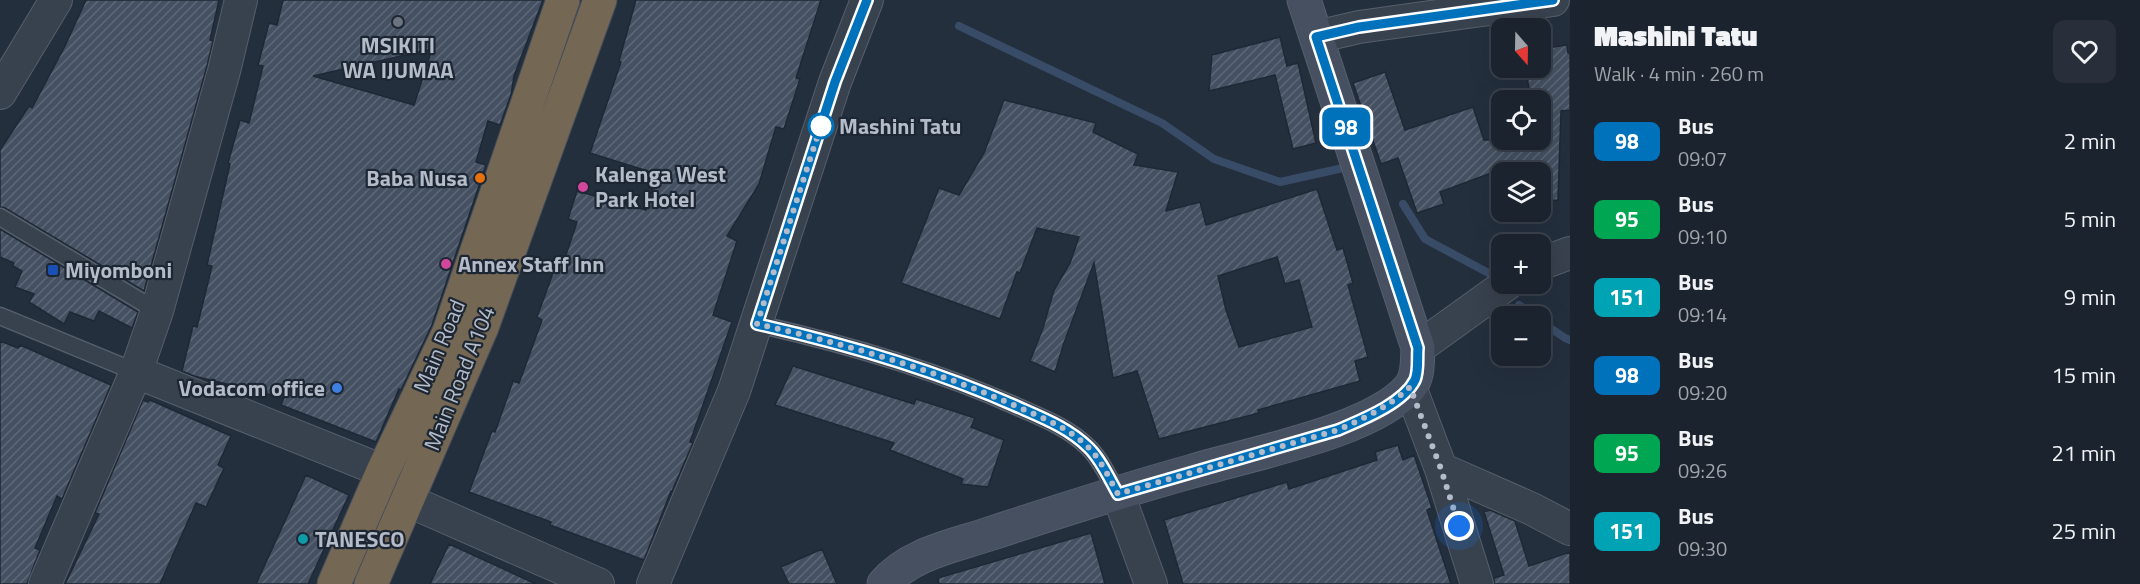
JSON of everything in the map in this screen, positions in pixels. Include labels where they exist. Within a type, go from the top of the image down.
[{"type":"highway","name":"Main Road","points":[[334,584],[383,471],[448,332],[563,0]]},
{"type":"highway","name":"Main Road A104","points":[[371,584],[409,501],[482,327],[600,0]]},
{"type":"street","points":[[0,93],[56,0]]},
{"type":"street","points":[[45,584],[136,372],[157,311],[224,71],[241,0]]},
{"type":"street","points":[[653,584],[734,391],[835,82],[867,0]]},
{"type":"street","points":[[884,584],[892,574],[922,557],[1118,494],[1338,430],[1370,416],[1398,398],[1410,387],[1416,378],[1418,348],[1304,0]]},
{"type":"street","points":[[1316,37],[1359,27],[1553,0]]},
{"type":"street","points":[[1551,260],[1570,253]]},
{"type":"street","points":[[1418,348],[1493,294]]},
{"type":"street","points":[[136,372],[383,471]]},
{"type":"street","points":[[1410,387],[1441,469],[1477,584]]},
{"type":"street","points":[[1441,469],[1532,509],[1570,529]]},
{"type":"street","points":[[1118,494],[1151,584]]},
{"type":"street","points":[[409,501],[598,584]]},
{"type":"lane","points":[[0,217],[157,311]]},
{"type":"lane","points":[[0,316],[136,372]]},
{"type":"lane","points":[[757,324],[821,339],[902,363],[994,396],[1059,425],[1089,448],[1118,494]]},
{"type":"building","points":[[86,0],[219,0],[207,66],[144,291],[0,207],[0,150],[29,106],[32,108]]},
{"type":"building","points":[[283,0],[543,0],[514,76],[511,95],[500,125],[488,121],[476,162],[486,165],[432,325],[401,390],[399,389],[376,442],[281,405],[284,398],[182,371],[193,326],[197,327],[212,266],[207,265],[230,164],[228,163],[240,120],[249,123],[263,66],[258,65],[269,23],[277,25]],"holes":[[[432,49],[414,105],[313,76]]]},
{"type":"building","points":[[636,0],[821,0],[796,78],[800,79],[784,129],[776,127],[759,184],[727,236],[737,241],[713,315],[732,322],[690,442],[693,443],[644,560],[469,492],[492,431],[495,432],[513,381],[519,383],[542,320],[537,317],[557,262],[563,264],[577,222],[568,219],[577,191],[646,210],[657,174],[590,153],[621,62],[619,61]]},
{"type":"building","points":[[1280,37],[1287,66],[1298,63],[1316,143],[1293,149],[1275,75],[1209,91],[1212,55]]},
{"type":"building","points":[[1567,45],[1568,53],[1570,53],[1570,110],[1561,111],[1558,200],[1551,201],[1551,162],[1491,162],[1491,173],[1440,192],[1444,204],[1417,213],[1398,158],[1381,164],[1353,83],[1385,72],[1405,130],[1473,107],[1484,140],[1491,140],[1491,150],[1551,150],[1551,90],[1529,90],[1527,78],[1551,78],[1551,47]]},
{"type":"building","points":[[1004,100],[1096,123],[1093,132],[1138,154],[1134,165],[1178,172],[1166,211],[1200,202],[1206,225],[1317,189],[1337,250],[1343,248],[1353,283],[1348,285],[1368,357],[1355,361],[1360,381],[1258,410],[1259,413],[1159,439],[1137,371],[1113,378],[1094,263],[1055,372],[1030,361],[1054,290],[1070,263],[1079,237],[1037,228],[1020,273],[1017,272],[1000,319],[901,283],[939,188],[959,195],[984,153]],"holes":[[[1277,257],[1285,284],[1299,280],[1312,327],[1239,347],[1226,310],[1218,276]]]},
{"type":"building","points":[[0,229],[138,312],[132,328],[99,311],[94,321],[70,312],[64,324],[29,302],[34,294],[15,287],[22,271],[13,266],[14,263],[0,257]]},
{"type":"building","points":[[0,341],[18,348],[20,345],[111,385],[62,499],[57,496],[35,548],[40,550],[27,584],[0,584]]},
{"type":"building","points":[[793,366],[914,404],[916,399],[975,418],[971,427],[1004,440],[988,487],[961,484],[963,479],[890,450],[894,443],[775,405]]},
{"type":"building","points":[[143,400],[148,402],[150,400],[231,436],[218,465],[224,468],[206,507],[196,503],[160,584],[65,584],[99,514],[95,513]]},
{"type":"building","points":[[1398,445],[1403,460],[1414,455],[1432,508],[1427,510],[1451,584],[1183,584],[1164,520],[1287,482],[1289,489],[1377,460],[1375,452]]},
{"type":"building","name":"TANESCO","points":[[306,475],[349,495],[308,584],[256,584]]},
{"type":"building","points":[[1490,510],[1515,521],[1529,566],[1570,552],[1570,584],[1494,584],[1494,578],[1504,575],[1484,512]]},
{"type":"building","points":[[1091,533],[1105,584],[939,584],[938,578]]},
{"type":"building","points":[[449,544],[536,584],[430,584]]},
{"type":"building","points":[[822,549],[837,584],[789,584],[781,567]]},
{"type":"waterway","points":[[959,26],[1162,123],[1214,159],[1280,182],[1352,166]]},
{"type":"waterway","points":[[1403,204],[1425,239],[1491,274]]},
{"type":"waterway","points":[[1551,328],[1570,340]]},
{"type":"bus line","name":"98","points":[[867,0],[835,82],[757,324],[821,339],[902,363],[994,396],[1059,425],[1089,448],[1118,494],[1338,430],[1370,416],[1398,398],[1416,378],[1418,348],[1316,37],[1359,27],[1553,0]]},
{"type":"place","name":"MSIKITI WA IJUMAA","points":[[398,22]]},
{"type":"place","name":"Mashini Tatu","points":[[821,126]]},
{"type":"place","name":"Baba Nusa","points":[[480,178]]},
{"type":"place","name":"Kalenga West Park Hotel","points":[[583,187]]},
{"type":"place","name":"Annex Staff Inn","points":[[446,264]]},
{"type":"place","name":"Miyomboni","points":[[53,270]]},
{"type":"place","name":"Vodacom office","points":[[337,388]]},
{"type":"place","name":"TANESCO","points":[[303,539]]},
{"type":"route","points":[[821,126],[822,122],[757,324],[821,339],[902,363],[994,396],[1059,425],[1089,448],[1118,494],[1338,430],[1370,416],[1398,398],[1410,387],[1441,469],[1459,526]]}]
